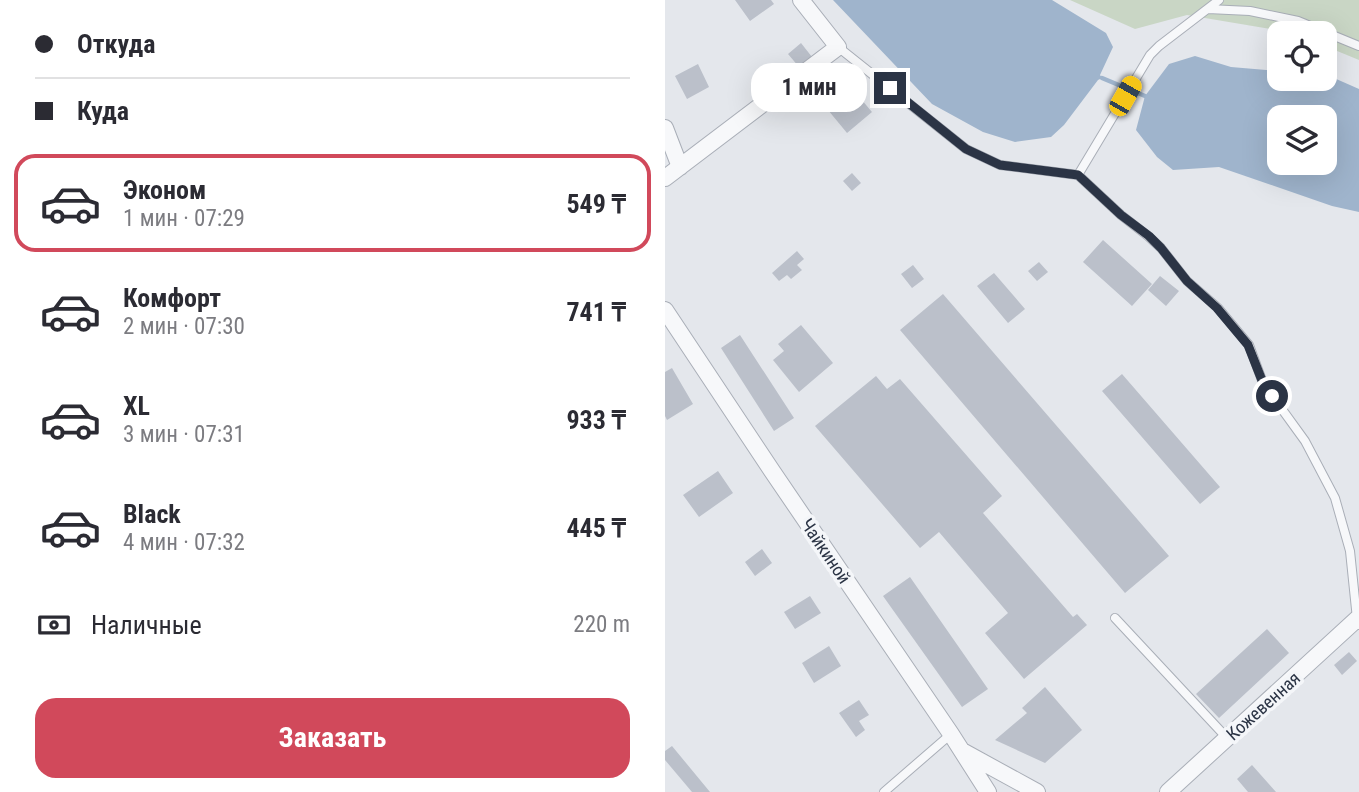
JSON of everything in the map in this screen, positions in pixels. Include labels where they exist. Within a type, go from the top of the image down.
[{"type":"street","points":[[665,178],[838,47],[801,0]]},
{"type":"street","points":[[665,128],[680,167]]},
{"type":"street","name":"Чайкиной","points":[[665,310],[988,792]]},
{"type":"street","name":"Кожевенная","points":[[1168,792],[1358,620]]},
{"type":"street","points":[[962,751],[1037,792]]},
{"type":"lane","points":[[1078,175],[1145,62],[1159,46],[1219,0]]},
{"type":"lane","points":[[1208,9],[1250,11],[1298,21],[1359,46]]},
{"type":"lane","points":[[838,47],[966,149],[1000,165],[1078,175],[1121,215],[1149,236],[1187,281],[1217,308],[1248,345],[1263,383],[1305,441],[1335,498],[1350,551],[1358,620]]},
{"type":"lane","points":[[1115,618],[1227,738]]},
{"type":"lane","points":[[884,792],[951,734]]},
{"type":"green space","points":[[1070,0],[1359,0],[1359,60],[1337,51],[1337,21],[1267,21],[1267,28],[1187,15],[1135,29]]},
{"type":"water","points":[[833,0],[1052,0],[1106,33],[1113,47],[1100,75],[1102,78],[1064,125],[1051,137],[1015,142],[983,132],[932,104]]},
{"type":"water","points":[[1195,56],[1231,67],[1267,70],[1267,91],[1337,91],[1337,79],[1359,89],[1359,212],[1332,206],[1219,167],[1173,170],[1157,157],[1136,130],[1145,96],[1169,64]]},
{"type":"building","points":[[735,0],[771,0],[774,4],[750,21]]},
{"type":"building","points":[[801,43],[812,57],[799,67],[788,54]]},
{"type":"building","points":[[698,64],[709,87],[687,99],[675,76]]},
{"type":"building","points":[[839,73],[872,112],[847,133],[814,93]]},
{"type":"building","points":[[852,173],[861,183],[852,191],[843,181]]},
{"type":"building","points":[[1103,240],[1152,284],[1132,306],[1083,262]]},
{"type":"building","points":[[797,251],[804,259],[797,265],[802,270],[791,279],[787,275],[779,281],[772,273]]},
{"type":"building","points":[[1039,262],[1048,272],[1037,281],[1028,271]]},
{"type":"building","points":[[913,265],[924,279],[912,288],[901,274]]},
{"type":"building","points":[[994,273],[1025,309],[1008,323],[977,286]]},
{"type":"building","points":[[1160,276],[1179,291],[1166,306],[1148,290]]},
{"type":"building","points":[[943,294],[1169,556],[1125,593],[900,330]]},
{"type":"building","points":[[801,325],[833,363],[799,392],[773,360],[784,351],[778,344]]},
{"type":"building","points":[[740,335],[794,418],[774,431],[721,348]]},
{"type":"building","points":[[672,368],[693,404],[667,420],[665,372]]},
{"type":"building","points":[[1122,374],[1220,487],[1200,504],[1102,391]]},
{"type":"building","points":[[876,376],[887,389],[900,379],[1002,496],[983,513],[1073,617],[1077,614],[1087,625],[1024,679],[985,633],[1008,613],[939,532],[920,548],[815,426]]},
{"type":"building","points":[[718,471],[733,493],[699,517],[683,495]]},
{"type":"building","points":[[762,549],[772,563],[755,576],[745,562]]},
{"type":"building","points":[[910,577],[988,689],[962,707],[883,596]]},
{"type":"building","points":[[810,596],[821,613],[795,629],[784,612]]},
{"type":"building","points":[[1267,629],[1289,653],[1219,718],[1196,694]]},
{"type":"building","points":[[829,646],[841,666],[814,683],[802,663]]},
{"type":"building","points":[[1349,652],[1357,661],[1342,675],[1334,665]]},
{"type":"building","points":[[1045,687],[1082,730],[1045,763],[995,740],[1027,713],[1022,708]]},
{"type":"building","points":[[859,700],[869,715],[859,721],[865,730],[856,737],[839,713]]},
{"type":"building","points":[[672,746],[710,792],[692,792],[665,760],[665,751]]},
{"type":"building","points":[[1252,765],[1276,792],[1248,792],[1237,779]]},
{"type":"waterway","points":[[1102,78],[1145,96]]},
{"type":"route","points":[[890,88],[966,149],[1000,165],[1078,175],[1121,215],[1149,236],[1187,281],[1217,308],[1248,345],[1263,383],[1272,396]]}]
